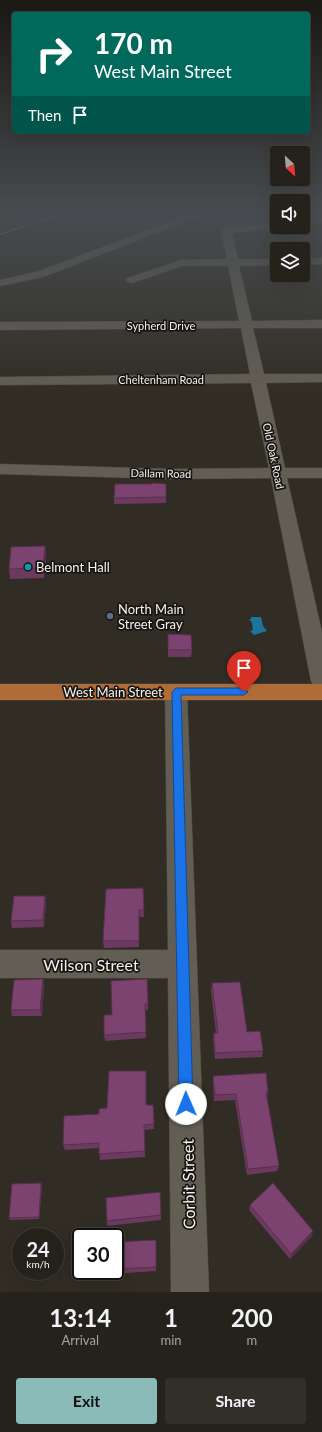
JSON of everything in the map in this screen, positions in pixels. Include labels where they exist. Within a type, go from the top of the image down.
[{"type":"main road","name":"West Main Street","points":[[0,692],[322,692]]},
{"type":"street","points":[[0,283],[44,274]]},
{"type":"street","points":[[132,280],[148,274]]},
{"type":"street","name":"Old Oak Road","points":[[236,274],[322,681]]},
{"type":"street","name":"Sypherd Drive","points":[[0,326],[322,324]]},
{"type":"street","name":"Cheltenham Road","points":[[0,381],[322,378]]},
{"type":"street","name":"Dallam Road","points":[[0,469],[171,474],[322,473]]},
{"type":"street","name":"Corbit Street","points":[[176,692],[190,1292]]},
{"type":"street","name":"Wilson Street","points":[[0,964],[183,964]]},
{"type":"water","points":[[251,617],[261,617],[263,626],[267,631],[254,635],[250,631],[253,630],[252,623],[249,619],[251,619]]},
{"type":"building","points":[[115,484],[166,484],[166,497],[114,498]]},
{"type":"building","points":[[45,546],[43,568],[9,569],[11,547]]},
{"type":"building","points":[[168,634],[191,635],[192,650],[168,650]]},
{"type":"building","points":[[143,888],[144,910],[139,910],[139,941],[103,941],[106,889]]},
{"type":"building","points":[[14,896],[45,896],[43,920],[11,921]]},
{"type":"building","points":[[43,979],[40,1010],[11,1010],[14,980]]},
{"type":"building","points":[[147,979],[148,1004],[145,1004],[146,1032],[104,1035],[104,1015],[112,1015],[111,981]]},
{"type":"building","points":[[240,982],[247,1032],[260,1031],[263,1051],[215,1053],[214,1033],[218,1033],[212,983]]},
{"type":"building","points":[[109,1071],[146,1071],[146,1105],[153,1105],[154,1124],[144,1125],[145,1151],[99,1154],[99,1143],[63,1145],[64,1116],[99,1114],[99,1109],[107,1108]]},
{"type":"building","points":[[266,1073],[268,1092],[266,1092],[279,1166],[248,1169],[236,1094],[215,1095],[213,1076]]},
{"type":"building","points":[[41,1183],[39,1217],[9,1218],[12,1184]]},
{"type":"building","points":[[273,1183],[313,1231],[291,1254],[250,1205]]},
{"type":"building","points":[[160,1192],[161,1215],[107,1221],[106,1198]]},
{"type":"building","points":[[156,1240],[156,1267],[124,1269],[124,1242]]},
{"type":"place","name":"Belmont Hall","points":[[28,567]]},
{"type":"place","name":"North Main Street Gray","points":[[110,616]]},
{"type":"route","points":[[186,1104],[176,692],[244,692]]}]
